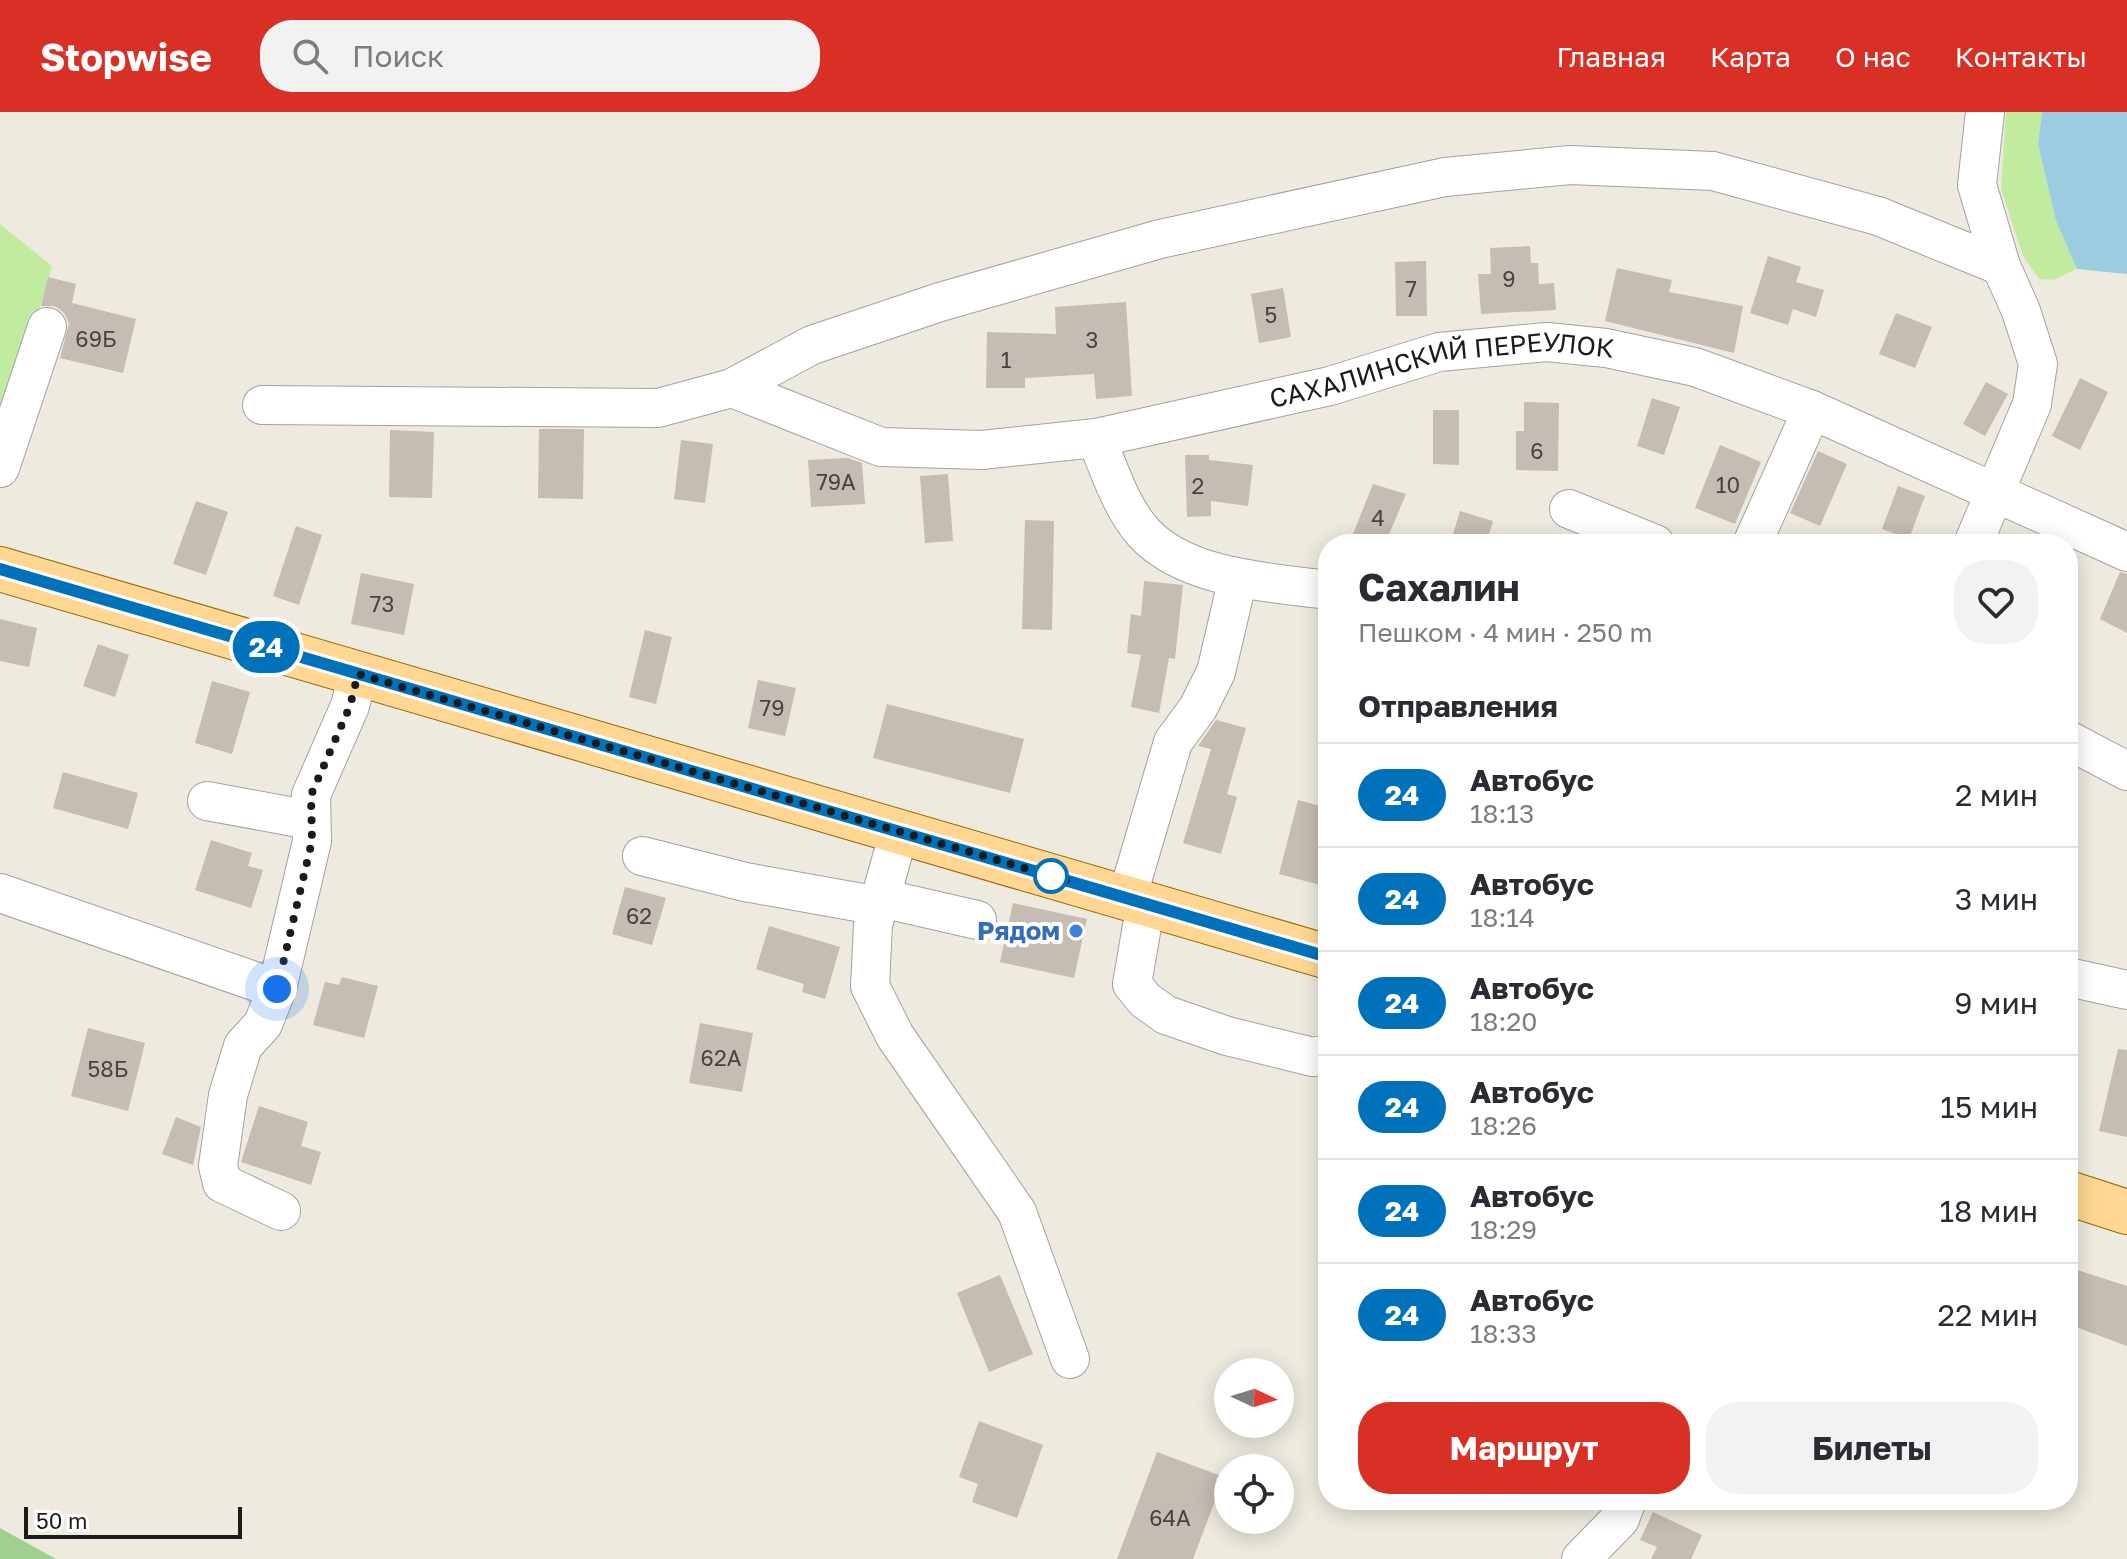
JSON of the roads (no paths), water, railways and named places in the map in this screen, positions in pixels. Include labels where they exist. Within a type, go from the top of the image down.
[{"type":"main road","points":[[0,569],[1318,954]]},
{"type":"main road","points":[[2078,1196],[2127,1212]]},
{"type":"street","points":[[1977,534],[2032,404],[2038,364],[2021,311],[2001,266],[1977,185],[1985,112]]},
{"type":"street","points":[[262,405],[658,408],[732,388],[812,345],[940,302],[1160,239],[1445,177],[1570,165],[1713,171],[1878,216],[2001,266]]},
{"type":"street","points":[[0,468],[47,327]]},
{"type":"street","name":"САХАЛИНСКИЙ ПЕРЕУЛОК","points":[[732,388],[881,447],[982,450],[1096,438],[1330,386],[1439,352],[1547,342],[1606,348],[1695,367],[1812,410],[2127,552]]},
{"type":"street","points":[[1756,534],[1812,410]]},
{"type":"street","points":[[1096,438],[1122,497],[1143,531],[1172,556],[1238,578],[1318,589]]},
{"type":"street","points":[[1569,509],[1630,534]]},
{"type":"street","points":[[1238,578],[1216,672],[1198,708],[1173,742],[1136,900],[1132,984],[1145,1000],[1166,1015],[1227,1036],[1318,1056]]},
{"type":"street","points":[[281,1211],[222,1183],[218,1166],[228,1095],[243,1046],[263,1024],[277,989],[312,841],[311,795],[350,706],[358,674]]},
{"type":"street","points":[[2078,745],[2127,771]]},
{"type":"street","points":[[207,801],[310,820]]},
{"type":"street","points":[[899,832],[870,944],[870,986],[895,1036],[1017,1212],[1070,1359]]},
{"type":"street","points":[[642,856],[745,882],[977,920]]},
{"type":"street","points":[[0,893],[277,989]]},
{"type":"street","points":[[2078,979],[2127,990]]},
{"type":"street","points":[[1581,1559],[1620,1519],[1623,1510]]},
{"type":"water","points":[[2042,112],[2127,112],[2127,274],[2077,269],[2056,221],[2038,144]]},
{"type":"place","name":"Рядом","points":[[1076,931]]}]
